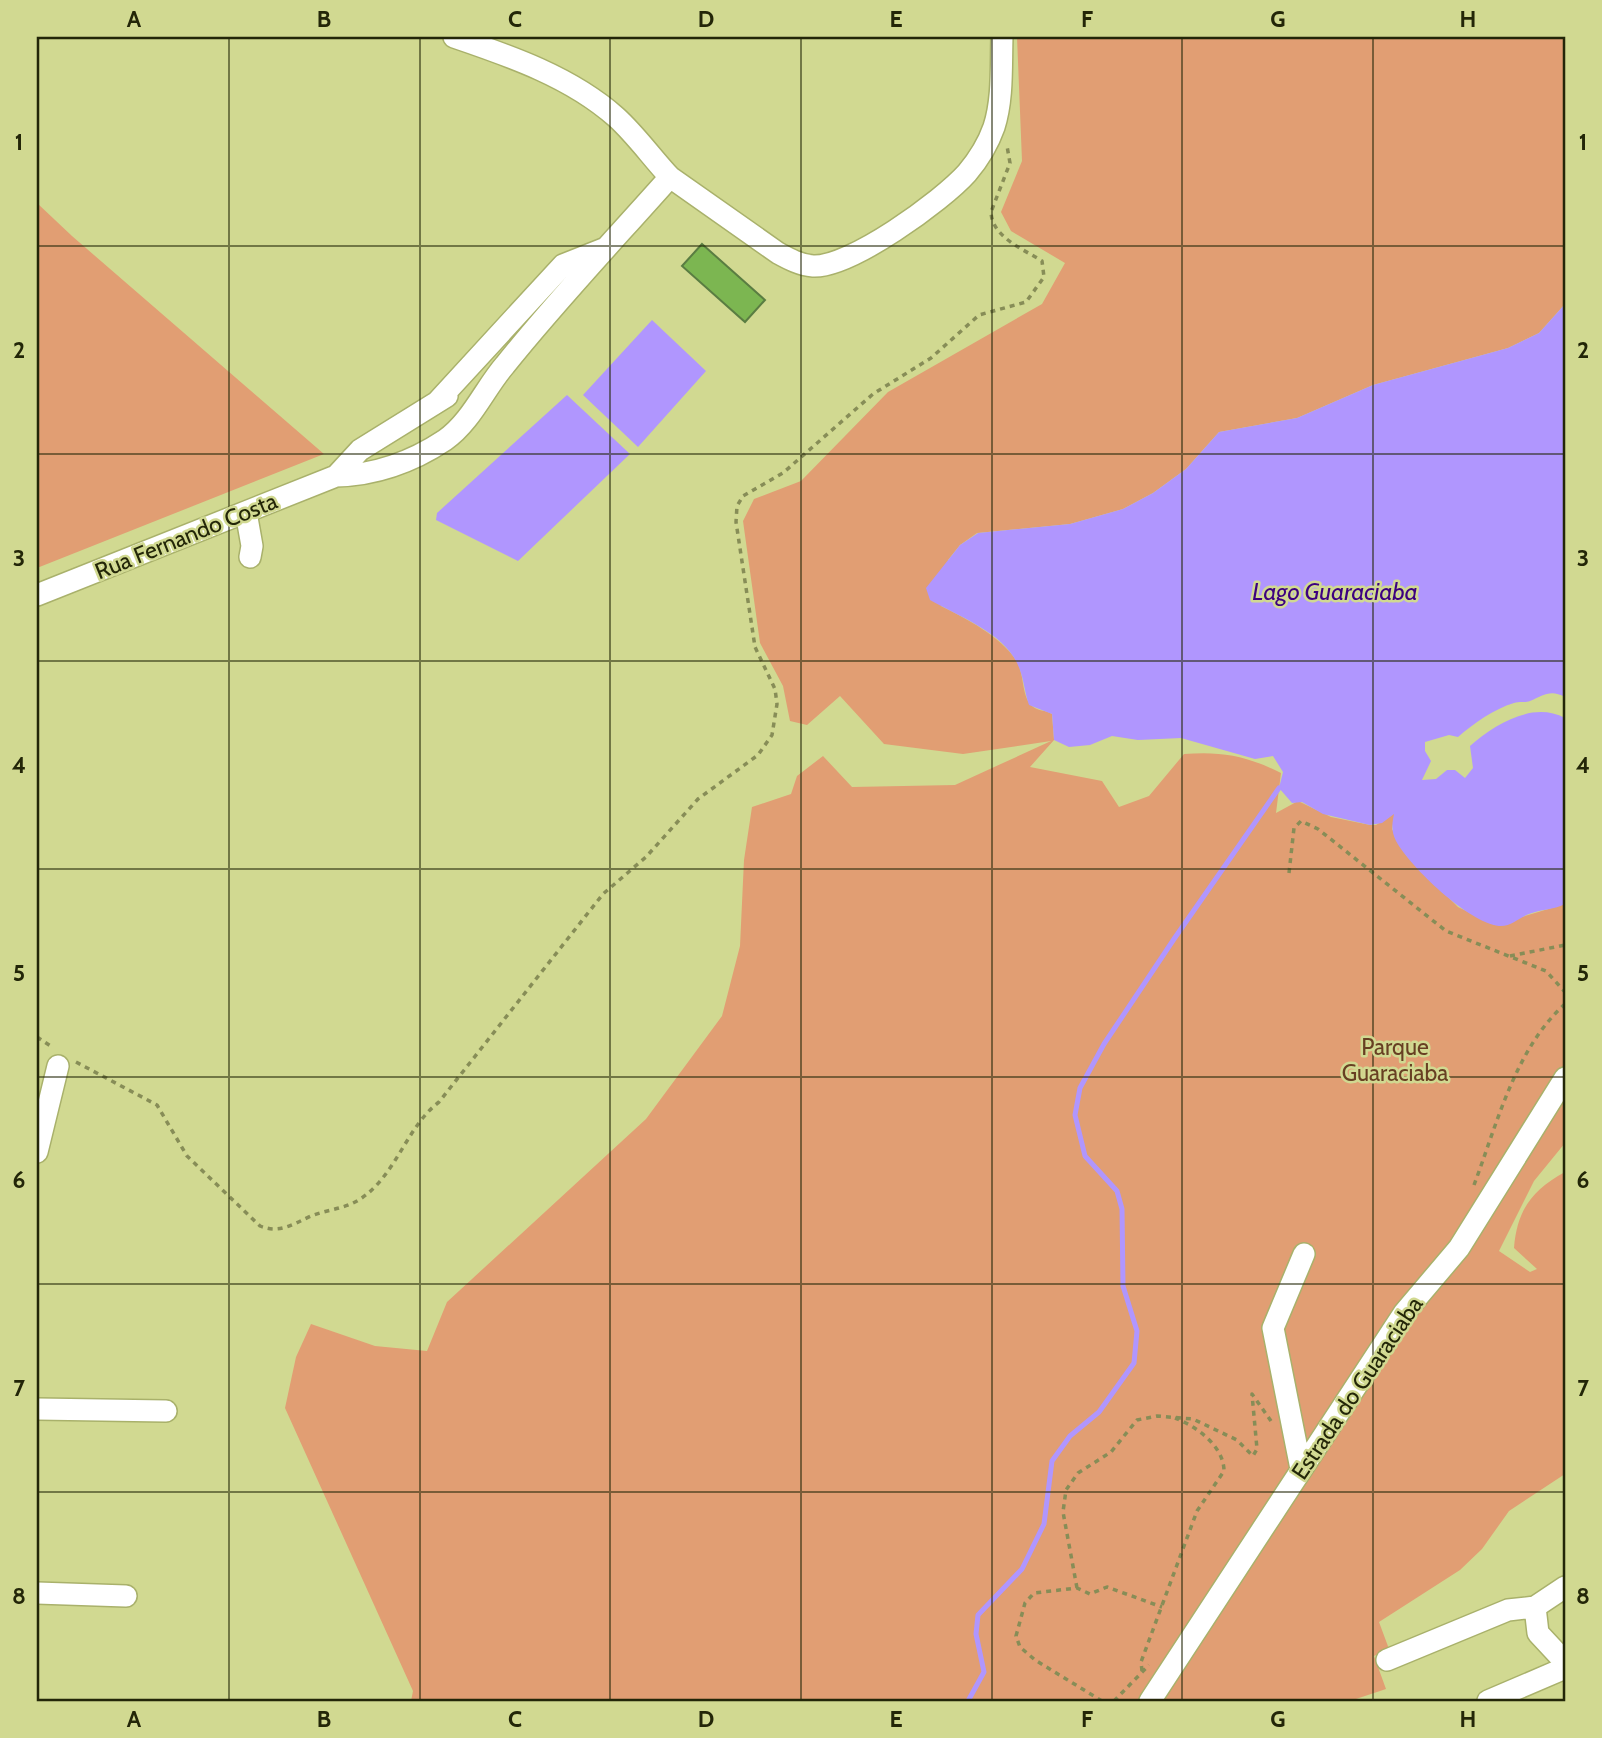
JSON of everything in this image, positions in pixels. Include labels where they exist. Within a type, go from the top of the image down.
[{"type":"street","points":[[454,37],[499,51],[569,84],[615,117],[670,177],[778,253],[796,263],[814,266],[846,260],[869,247],[954,186],[982,153],[994,128],[1001,81],[1002,37]]},
{"type":"street","points":[[336,476],[362,476],[389,469],[445,440],[460,426],[504,366],[670,177]]},
{"type":"street","points":[[437,402],[563,265],[608,248]]},
{"type":"street","points":[[336,476],[360,450],[437,402],[504,366]]},
{"type":"street","name":"Rua Fernando Costa","points":[[37,595],[336,476]]},
{"type":"street","points":[[246,512],[252,545],[250,557]]},
{"type":"street","points":[[37,1152],[63,1059]]},
{"type":"street","name":"Estrada do Guaraciaba","points":[[1150,1701],[1404,1313],[1459,1248],[1565,1078]]},
{"type":"street","points":[[1301,1469],[1273,1328],[1304,1254]]},
{"type":"street","points":[[37,1409],[166,1410]]},
{"type":"street","points":[[1387,1660],[1508,1610],[1535,1607],[1565,1587]]},
{"type":"street","points":[[37,1593],[126,1596]]},
{"type":"street","points":[[1535,1607],[1538,1633],[1565,1662]]},
{"type":"street","points":[[1488,1701],[1565,1668]]},
{"type":"path","points":[[37,1037],[63,1059],[157,1105],[187,1156],[260,1226],[274,1230],[286,1228],[315,1215],[348,1206],[365,1196],[402,1151],[420,1119],[439,1102],[603,894],[646,857],[698,799],[758,755],[772,735],[777,704],[775,689],[755,647],[737,522],[737,506],[743,496],[783,473],[873,394],[931,358],[979,315],[1026,302],[1039,288],[1044,277],[1042,261],[999,233],[992,220],[992,212],[1010,163],[1008,149],[994,128]]},
{"type":"path","points":[[1289,873],[1294,828],[1301,821],[1318,829],[1446,931],[1546,971],[1565,992]]},
{"type":"path","points":[[1508,956],[1565,945]]},
{"type":"path","points":[[1077,1588],[1063,1512],[1066,1490],[1078,1473],[1111,1452],[1137,1420],[1172,1417],[1200,1422],[1237,1440],[1253,1457],[1257,1449],[1252,1394],[1275,1426],[1292,1430]]},
{"type":"path","points":[[1142,1671],[1141,1662],[1197,1511],[1222,1476],[1224,1467],[1218,1451],[1207,1438],[1172,1417]]},
{"type":"path","points":[[1102,1701],[1035,1660],[1020,1647],[1016,1636],[1017,1625],[1031,1595],[1077,1588],[1090,1594],[1107,1587],[1162,1607]]},
{"type":"green space","name":"Parque Guaraciaba","points":[[1017,37],[1565,37],[1565,304],[1539,333],[1508,348],[1373,385],[1297,418],[1219,432],[1186,469],[1153,493],[1123,509],[1070,524],[977,533],[960,545],[948,560],[941,606],[972,622],[1001,643],[1019,666],[1029,702],[1034,708],[1052,714],[1054,740],[1030,767],[1102,781],[1119,807],[1149,796],[1184,754],[1222,754],[1257,762],[1281,773],[1276,813],[1298,801],[1331,817],[1376,825],[1395,813],[1392,829],[1406,855],[1458,907],[1495,925],[1565,904],[1565,1143],[1534,1181],[1499,1251],[1530,1272],[1537,1269],[1514,1248],[1519,1223],[1528,1202],[1535,1194],[1565,1172],[1565,1474],[1509,1511],[1482,1549],[1460,1570],[1379,1622],[1389,1649],[1374,1656],[1386,1689],[1350,1701],[411,1701],[413,1691],[285,1408],[296,1357],[311,1324],[375,1346],[427,1351],[447,1302],[646,1119],[722,1016],[740,946],[744,860],[752,807],[791,794],[797,776],[823,756],[852,787],[955,785],[1051,741],[963,754],[884,744],[840,696],[807,725],[790,721],[783,686],[760,643],[743,521],[754,499],[801,481],[888,392],[1042,304],[1065,263],[1011,231],[1001,212],[1022,161]]},
{"type":"green space","points":[[37,203],[72,236],[324,454],[37,568]]},
{"type":"water","name":"Lago Guaraciaba","points":[[1565,304],[1565,697],[1551,693],[1528,702],[1514,703],[1484,717],[1458,737],[1449,735],[1425,742],[1425,751],[1431,761],[1422,780],[1436,779],[1447,770],[1455,770],[1465,778],[1473,768],[1470,746],[1515,717],[1540,712],[1565,718],[1565,904],[1529,914],[1507,925],[1487,923],[1457,905],[1414,865],[1394,837],[1394,814],[1382,823],[1370,825],[1323,814],[1302,802],[1292,803],[1279,788],[1283,772],[1273,756],[1255,759],[1181,738],[1138,740],[1112,736],[1090,745],[1069,747],[1054,740],[1052,714],[1029,705],[1019,668],[1010,652],[978,626],[930,600],[926,588],[960,545],[978,533],[1070,524],[1123,509],[1153,493],[1186,469],[1219,432],[1297,418],[1373,385],[1508,348],[1539,333]]},
{"type":"water","points":[[652,320],[706,371],[638,447],[583,395]]},
{"type":"water","points":[[567,395],[630,454],[518,561],[436,520],[437,513]]},
{"type":"building","points":[[702,244],[765,300],[745,322],[682,266]]},
{"type":"waterway","points":[[968,1701],[984,1672],[976,1634],[978,1615],[1022,1569],[1044,1524],[1052,1461],[1070,1436],[1099,1412],[1134,1363],[1137,1331],[1123,1286],[1122,1209],[1117,1191],[1085,1156],[1075,1115],[1080,1088],[1104,1044],[1279,788]]}]
